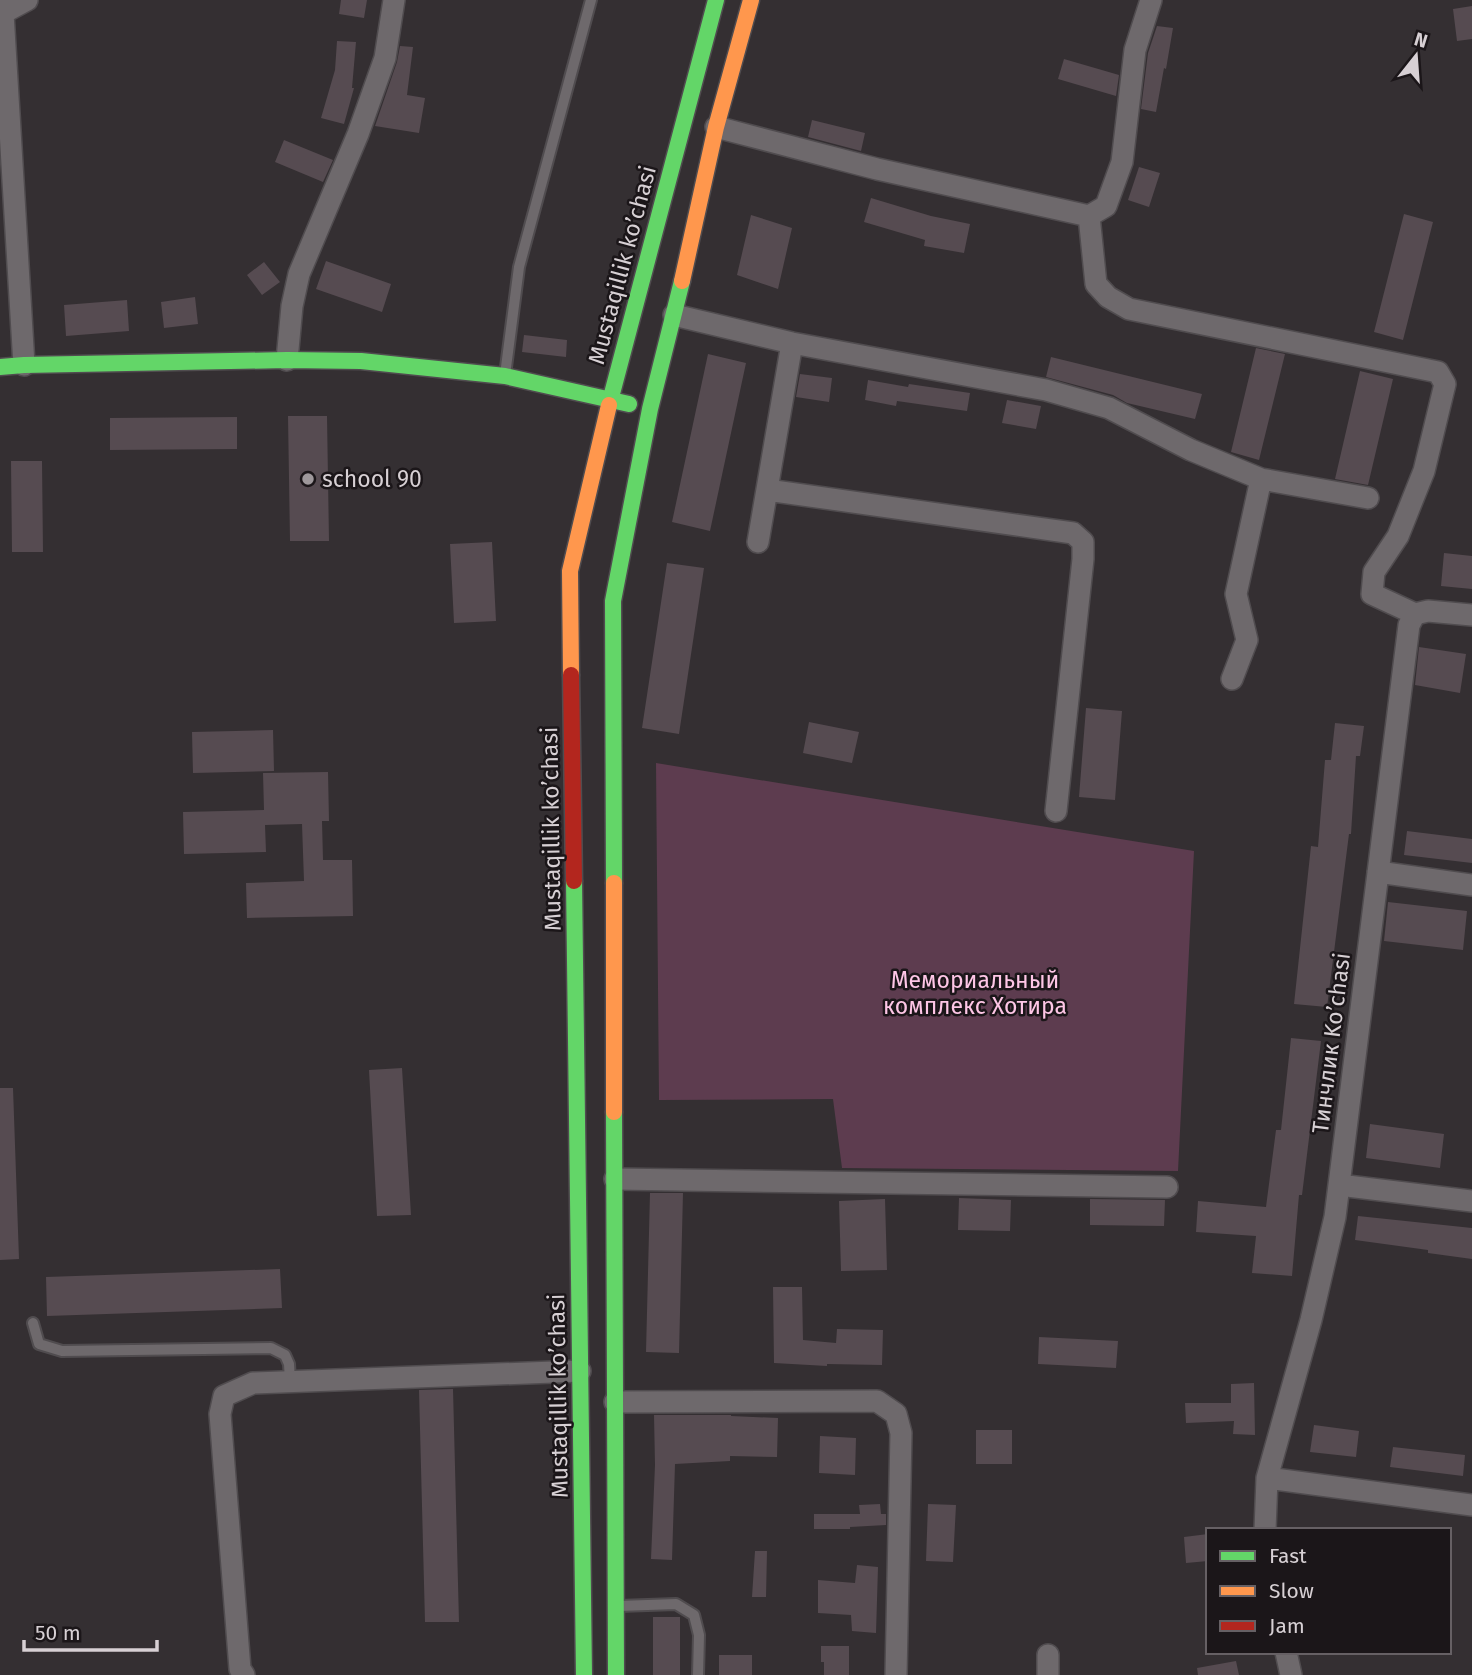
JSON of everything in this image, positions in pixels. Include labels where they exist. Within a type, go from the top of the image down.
[{"type":"main road","name":"Mustaqillik ko’chasi","points":[[584,1675],[570,571],[610,400],[716,0]]},
{"type":"main road","points":[[616,1675],[613,601],[650,409],[716,127],[751,0]]},
{"type":"main road","points":[[0,367],[287,360],[361,361],[505,376],[650,409]]},
{"type":"street","points":[[24,365],[2,10],[27,0]]},
{"type":"street","points":[[287,360],[292,306],[299,274],[358,134],[385,58],[394,0]]},
{"type":"street","points":[[716,127],[877,169],[1090,216],[1106,206],[1122,162],[1135,50],[1151,0]]},
{"type":"street","points":[[1090,216],[1096,284],[1108,297],[1129,309],[1438,372],[1445,384],[1424,471],[1398,536],[1374,572],[1372,594],[1416,614],[1428,611],[1472,615]]},
{"type":"street","points":[[674,315],[792,343],[1046,390],[1110,408],[1191,450],[1261,479],[1368,498]]},
{"type":"street","points":[[758,542],[792,343]]},
{"type":"street","points":[[1232,680],[1247,640],[1236,594],[1261,479]]},
{"type":"street","points":[[767,490],[1073,533],[1083,542],[1056,811]]},
{"type":"street","name":"Тинчлик Ko’chasi","points":[[1265,1528],[1267,1478],[1311,1320],[1335,1217],[1409,625],[1416,614]]},
{"type":"street","points":[[1378,872],[1472,885]]},
{"type":"street","points":[[615,1179],[1167,1187]]},
{"type":"street","points":[[1339,1185],[1472,1201]]},
{"type":"street","points":[[244,1675],[240,1670],[220,1414],[224,1396],[253,1383],[580,1371]]},
{"type":"street","points":[[615,1402],[877,1401],[895,1414],[901,1433],[896,1675]]},
{"type":"street","points":[[1267,1478],[1472,1506]]},
{"type":"street","points":[[1286,1654],[1291,1675]]},
{"type":"lane","points":[[505,376],[519,267],[591,0]]},
{"type":"lane","points":[[33,1323],[39,1344],[62,1351],[271,1348],[285,1355],[289,1364],[290,1381]]},
{"type":"lane","points":[[616,1606],[676,1604],[694,1615],[699,1635],[698,1675]]},
{"type":"green space","name":"Мемориальный комплекс Хотира","points":[[656,763],[1194,851],[1178,1171],[842,1168],[833,1099],[659,1100]]},
{"type":"building","points":[[341,0],[367,0],[364,18],[339,14]]},
{"type":"building","points":[[1472,6],[1472,39],[1457,41],[1453,9]]},
{"type":"building","points":[[1157,26],[1173,28],[1156,112],[1141,109],[1148,53]]},
{"type":"building","points":[[337,41],[356,42],[354,88],[344,124],[321,118],[335,70]]},
{"type":"building","points":[[400,46],[413,47],[407,95],[425,98],[419,133],[375,126]]},
{"type":"building","points":[[1064,59],[1119,75],[1116,96],[1058,79]]},
{"type":"building","points":[[812,120],[865,133],[861,151],[808,137]]},
{"type":"building","points":[[284,140],[333,160],[323,182],[275,162]]},
{"type":"building","points":[[1139,167],[1160,173],[1149,207],[1128,200]]},
{"type":"building","points":[[871,198],[931,216],[970,224],[964,253],[924,246],[925,240],[864,222]]},
{"type":"building","points":[[1404,214],[1433,222],[1403,340],[1374,332]]},
{"type":"building","points":[[751,215],[792,228],[778,289],[737,275]]},
{"type":"building","points":[[326,261],[391,284],[382,312],[316,289]]},
{"type":"building","points":[[264,262],[280,282],[262,295],[247,275]]},
{"type":"building","points":[[195,297],[198,324],[164,328],[161,302]]},
{"type":"building","points":[[127,300],[129,331],[66,336],[64,305]]},
{"type":"building","points":[[524,335],[567,340],[566,357],[522,352]]},
{"type":"building","points":[[1256,348],[1285,354],[1259,460],[1231,452]]},
{"type":"building","points":[[708,354],[746,363],[710,531],[672,522]]},
{"type":"building","points":[[1051,357],[1202,394],[1195,419],[1127,403],[1113,395],[1046,377]]},
{"type":"building","points":[[1360,371],[1393,379],[1368,485],[1335,479]]},
{"type":"building","points":[[800,374],[832,378],[829,402],[796,397]]},
{"type":"building","points":[[868,380],[970,393],[967,411],[897,401],[896,406],[865,400]]},
{"type":"building","points":[[1007,400],[1041,406],[1036,429],[1002,423]]},
{"type":"building","name":"school 90","points":[[288,416],[327,416],[329,541],[290,541]]},
{"type":"building","points":[[237,417],[237,449],[110,450],[110,418]]},
{"type":"building","points":[[11,461],[42,461],[43,552],[12,552]]},
{"type":"building","points":[[492,542],[496,621],[454,623],[450,544]]},
{"type":"building","points":[[1444,553],[1472,556],[1472,589],[1441,586]]},
{"type":"building","points":[[667,563],[704,568],[679,734],[642,728]]},
{"type":"building","points":[[1419,647],[1466,654],[1460,693],[1415,685]]},
{"type":"building","points":[[1086,708],[1122,711],[1115,800],[1079,797]]},
{"type":"building","points":[[809,722],[859,732],[852,763],[803,753]]},
{"type":"building","points":[[1335,723],[1364,726],[1360,756],[1356,756],[1351,834],[1327,1007],[1294,1004],[1311,846],[1318,847],[1325,760],[1331,760]]},
{"type":"building","points":[[273,730],[274,771],[193,773],[192,732]]},
{"type":"building","points":[[328,772],[329,821],[322,821],[323,860],[352,860],[353,916],[247,918],[246,883],[304,881],[302,824],[265,825],[266,852],[184,854],[183,812],[264,810],[263,773]]},
{"type":"building","points":[[1407,831],[1472,839],[1472,863],[1404,855]]},
{"type":"building","points":[[1388,902],[1467,911],[1463,950],[1384,941]]},
{"type":"building","points":[[1291,1038],[1321,1041],[1302,1195],[1299,1195],[1292,1276],[1252,1273],[1256,1236],[1196,1232],[1198,1201],[1266,1207],[1276,1130],[1281,1130]]},
{"type":"building","points":[[402,1068],[411,1215],[377,1216],[369,1070]]},
{"type":"building","points":[[0,1088],[13,1088],[19,1259],[0,1260]]},
{"type":"building","points":[[1370,1124],[1444,1134],[1440,1168],[1366,1158]]},
{"type":"building","points":[[650,1193],[683,1193],[679,1353],[646,1352]]},
{"type":"building","points":[[959,1198],[1011,1200],[1010,1231],[958,1230]]},
{"type":"building","points":[[885,1199],[887,1270],[841,1271],[839,1201]]},
{"type":"building","points":[[1090,1199],[1165,1200],[1164,1226],[1090,1225]]},
{"type":"building","points":[[1358,1216],[1472,1228],[1472,1259],[1355,1240]]},
{"type":"building","points":[[280,1269],[282,1308],[47,1316],[46,1277]]},
{"type":"building","points":[[773,1287],[802,1287],[803,1340],[836,1343],[837,1329],[883,1330],[882,1365],[774,1363]]},
{"type":"building","points":[[1039,1337],[1118,1341],[1116,1368],[1038,1364]]},
{"type":"building","points":[[1254,1383],[1255,1435],[1233,1434],[1234,1421],[1186,1423],[1185,1403],[1231,1403],[1231,1384]]},
{"type":"building","points":[[453,1389],[459,1622],[425,1622],[419,1390]]},
{"type":"building","points":[[654,1415],[778,1418],[777,1457],[730,1456],[730,1461],[675,1464],[672,1560],[651,1559]]},
{"type":"building","points":[[1314,1425],[1359,1431],[1356,1457],[1310,1452]]},
{"type":"building","points":[[976,1430],[1012,1430],[1012,1464],[976,1464]]},
{"type":"building","points":[[820,1436],[856,1438],[855,1475],[819,1473]]},
{"type":"building","points":[[1393,1447],[1465,1455],[1463,1476],[1390,1467]]},
{"type":"building","points":[[880,1504],[881,1514],[886,1514],[886,1525],[814,1529],[814,1514],[860,1514],[859,1505]]},
{"type":"building","points":[[928,1504],[956,1505],[953,1562],[926,1561]]},
{"type":"building","points":[[1206,1534],[1206,1561],[1186,1563],[1184,1537]]},
{"type":"building","points":[[755,1551],[767,1551],[766,1597],[752,1597]]},
{"type":"building","points":[[857,1565],[878,1567],[876,1633],[852,1631],[851,1615],[818,1613],[818,1580],[855,1583]]},
{"type":"building","points":[[653,1617],[680,1617],[680,1675],[653,1675]]},
{"type":"building","points":[[821,1646],[849,1646],[849,1675],[824,1675]]},
{"type":"building","points":[[719,1655],[752,1655],[752,1675],[719,1675]]},
{"type":"building","points":[[1236,1661],[1239,1675],[1198,1675],[1197,1668]]},
{"type":"traffic: fast","points":[[609,405],[716,0]]},
{"type":"traffic: fast","points":[[614,883],[613,601],[650,409],[682,281]]},
{"type":"traffic: fast","points":[[0,367],[287,360],[361,361],[505,376],[629,404]]},
{"type":"traffic: fast","points":[[574,881],[584,1675]]},
{"type":"traffic: fast","points":[[614,1112],[616,1675]]},
{"type":"traffic: slow","points":[[682,281],[716,127],[751,0]]},
{"type":"traffic: slow","points":[[571,675],[570,571],[609,405]]},
{"type":"traffic: slow","points":[[614,883],[614,1112]]},
{"type":"traffic: jam","points":[[571,675],[574,881]]},
{"type":"place","name":"school 90","points":[[308,479]]}]
